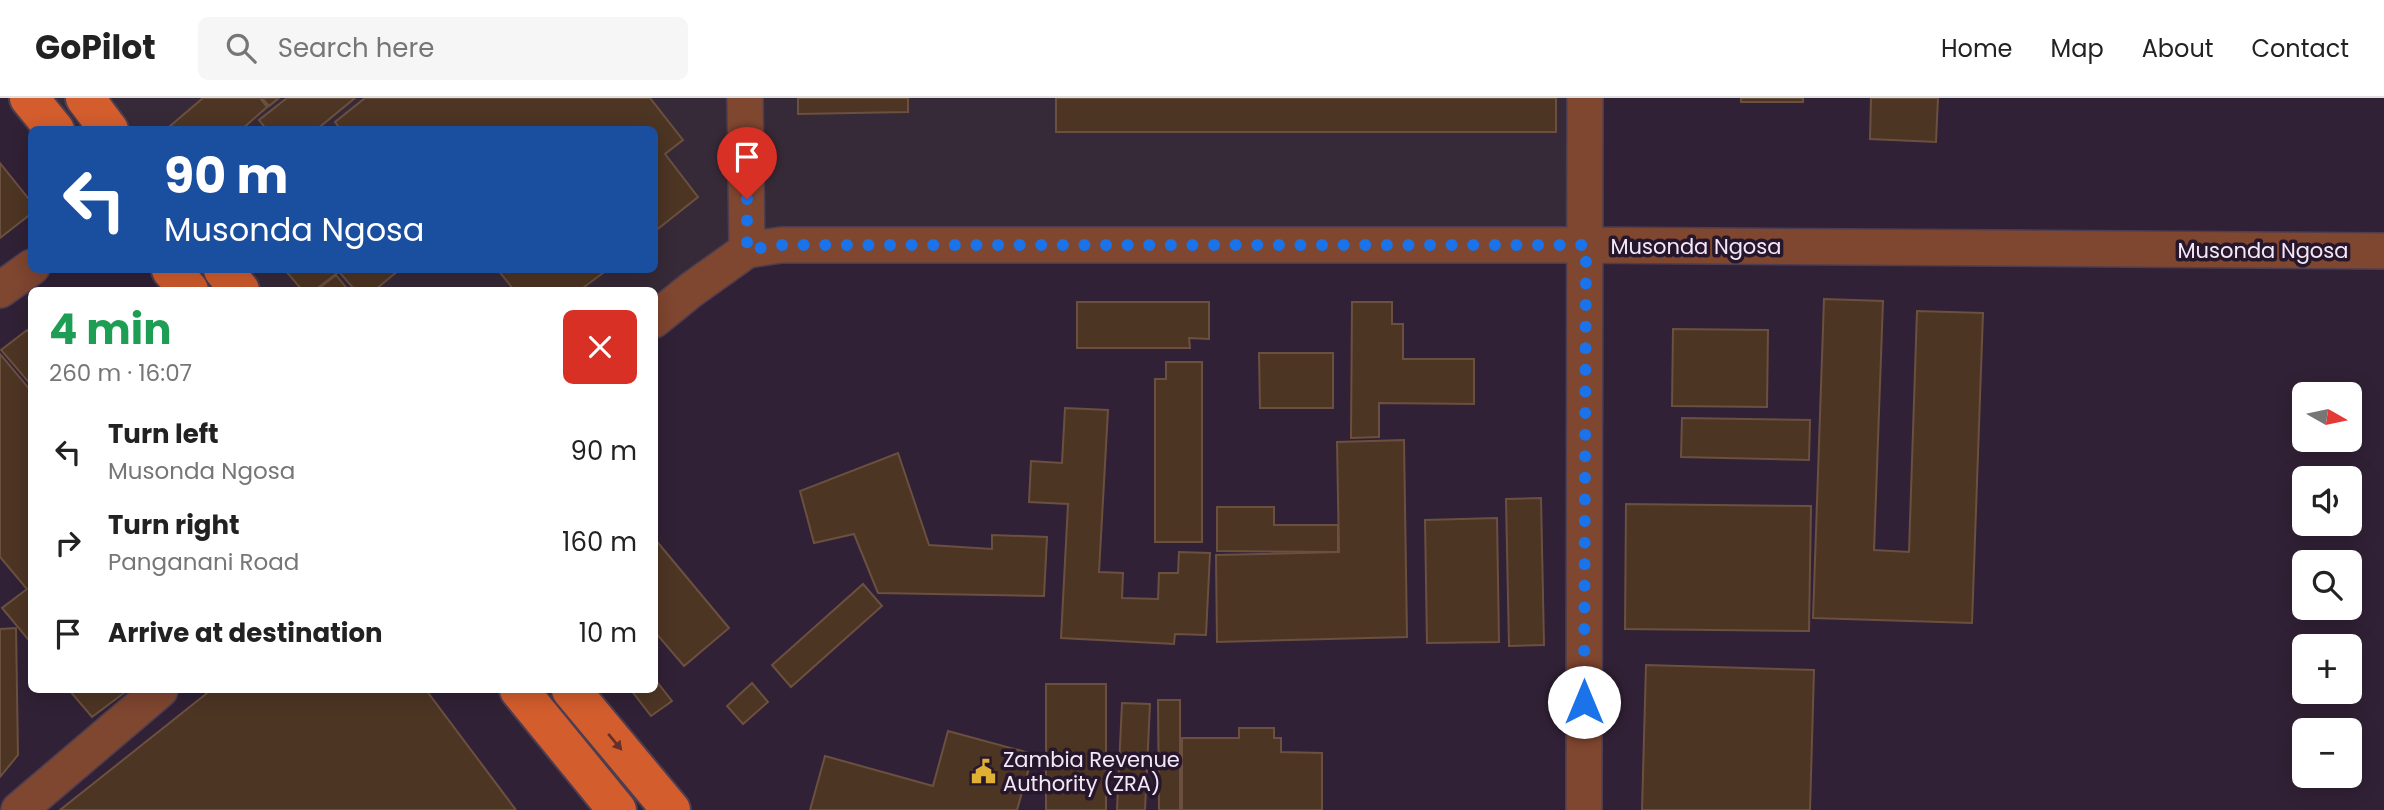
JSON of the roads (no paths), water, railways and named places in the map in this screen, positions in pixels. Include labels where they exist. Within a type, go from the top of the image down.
[{"type":"main road","points":[[29,98],[52,126]]},
{"type":"main road","points":[[85,98],[106,126]]},
{"type":"main road","points":[[174,273],[186,287]]},
{"type":"main road","points":[[226,273],[237,287]]},
{"type":"main road","points":[[521,693],[617,810]]},
{"type":"main road","points":[[574,693],[671,810]]},
{"type":"street","points":[[745,98],[747,250]]},
{"type":"street","points":[[1584,810],[1585,98]]},
{"type":"street","name":"Musonda Ngosa","points":[[658,317],[747,250],[781,245],[1586,245],[2384,251]]},
{"type":"street","points":[[0,290],[28,270]]},
{"type":"street","points":[[19,810],[156,693]]},
{"type":"place","name":"Zambia Revenue Authority (ZRA)","points":[[983,771]]}]
